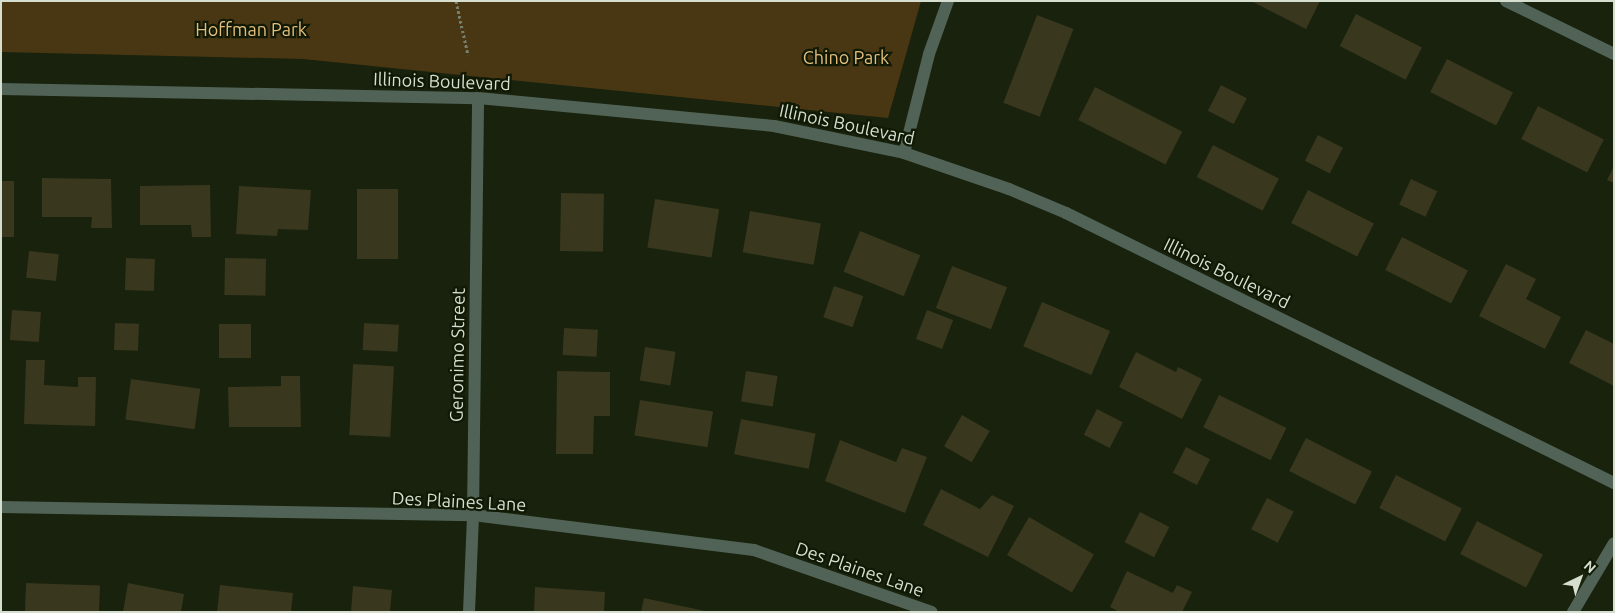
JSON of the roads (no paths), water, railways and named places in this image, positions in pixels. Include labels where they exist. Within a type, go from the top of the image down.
[{"type":"street","points":[[904,153],[929,54],[948,1]]},
{"type":"street","points":[[1506,1],[1614,54]]},
{"type":"street","name":"Illinois Boulevard","points":[[1,88],[478,98],[774,126],[904,153],[1009,188],[1066,213],[1614,483]]},
{"type":"street","name":"Geronimo Street","points":[[468,612],[473,515],[478,98]]},
{"type":"street","name":"Des Plaines Lane","points":[[1,507],[473,515],[754,550],[932,612]]},
{"type":"street","points":[[1573,612],[1614,543]]},
{"type":"park label","name":"Hoffman Park","points":[[251,29]]},
{"type":"park label","name":"Chino Park","points":[[846,57]]}]
